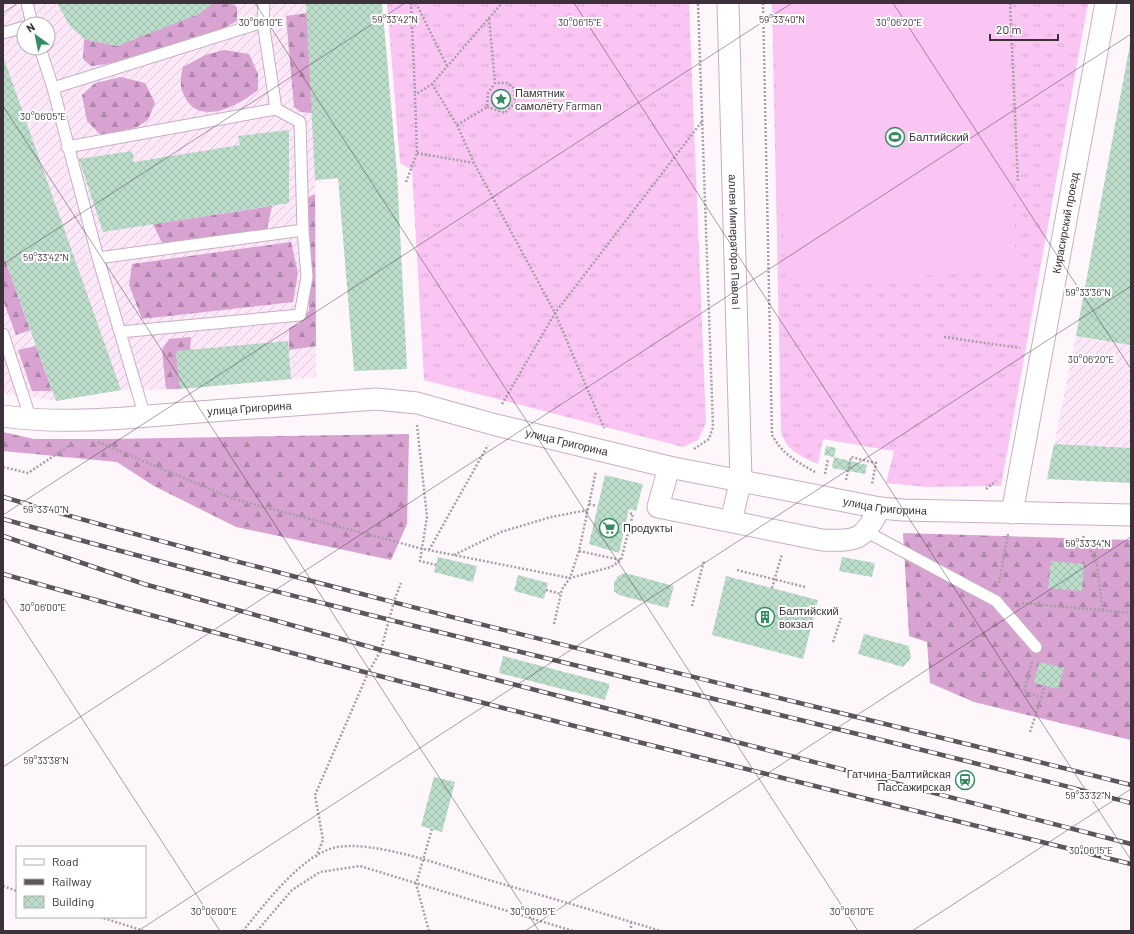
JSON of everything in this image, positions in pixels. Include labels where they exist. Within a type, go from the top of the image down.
[{"type":"street","name":"аллея Императора Павла I","points":[[728,3],[741,480],[731,521]]},
{"type":"street","name":"Кирасирский проезд","points":[[1010,520],[1106,3]]},
{"type":"street","name":"улица Григорина","points":[[3,416],[31,420],[63,421],[145,417],[376,399],[417,403],[496,425],[669,467],[880,508],[1010,520],[1131,515]]},
{"type":"street","points":[[669,467],[658,507],[822,540],[848,541],[866,532],[880,508]]},
{"type":"lane","points":[[27,3],[30,16]]},
{"type":"lane","points":[[264,3],[263,22],[276,109]]},
{"type":"lane","points":[[53,88],[263,22]]},
{"type":"lane","points":[[3,33],[16,29]]},
{"type":"lane","points":[[43,56],[53,88],[67,147],[98,258],[145,417]]},
{"type":"lane","points":[[67,147],[276,109],[300,122],[303,230],[307,277],[300,315],[120,332]]},
{"type":"lane","points":[[98,258],[303,230]]},
{"type":"lane","points":[[3,334],[31,420]]},
{"type":"lane","points":[[866,532],[996,601],[1036,647]]},
{"type":"path","points":[[406,182],[417,153],[411,3]]},
{"type":"path","points":[[416,3],[447,66]]},
{"type":"path","points":[[415,95],[432,84],[502,3]]},
{"type":"path","points":[[691,450],[709,439],[713,427],[698,3]]},
{"type":"path","points":[[763,3],[772,436],[778,447],[794,461],[829,477]]},
{"type":"path","points":[[1010,3],[1018,181]]},
{"type":"path","points":[[487,107],[488,93],[495,83],[489,17]]},
{"type":"path","points":[[457,125],[487,107],[505,113],[515,103],[514,88],[507,84],[495,83]]},
{"type":"path","points":[[432,84],[457,125],[474,163],[555,313],[606,434],[579,551],[570,578],[561,594],[554,624]]},
{"type":"path","points":[[502,405],[555,313],[703,119]]},
{"type":"path","points":[[417,153],[474,163]]},
{"type":"path","points":[[944,337],[1024,349]]},
{"type":"path","points":[[495,403],[509,407]]},
{"type":"path","points":[[3,467],[28,473],[83,436],[63,421]]},
{"type":"path","points":[[424,423],[416,421],[427,518],[420,561],[436,565]]},
{"type":"path","points":[[429,550],[491,439],[496,425]]},
{"type":"path","points":[[90,439],[234,499],[423,549],[570,578],[611,567],[621,560],[633,514],[628,513]]},
{"type":"path","points":[[846,481],[852,457],[876,463],[872,487],[866,485]]},
{"type":"path","points":[[825,476],[828,459]]},
{"type":"path","points":[[840,480],[853,482]]},
{"type":"path","points":[[589,504],[598,506]]},
{"type":"path","points":[[453,555],[501,532],[551,517],[588,510]]},
{"type":"path","points":[[1010,520],[996,601],[1103,612],[1131,613]]},
{"type":"path","points":[[1080,529],[1097,564],[1103,612]]},
{"type":"path","points":[[579,551],[621,560]]},
{"type":"path","points":[[692,606],[704,561]]},
{"type":"path","points":[[772,588],[779,564]]},
{"type":"path","points":[[737,570],[804,587]]},
{"type":"path","points":[[316,857],[323,840],[315,795],[368,673],[381,650],[394,601],[401,583]]},
{"type":"path","points":[[546,590],[561,594]]},
{"type":"path","points":[[833,642],[841,618]]},
{"type":"path","points":[[1036,647],[1024,692],[1042,697]]},
{"type":"path","points":[[1030,732],[1045,686]]},
{"type":"path","points":[[430,931],[416,884],[422,859],[432,829]]},
{"type":"path","points":[[243,931],[274,892],[308,861],[333,848],[361,846],[422,859],[661,931]]},
{"type":"path","points":[[257,931],[292,890],[320,872],[360,866],[573,931]]},
{"type":"path","points":[[3,886],[16,891]]},
{"type":"path","points":[[103,918],[144,931]]},
{"type":"path","points":[[631,922],[631,931]]},
{"type":"shaded area","points":[[3,3],[382,3],[397,173],[315,181],[316,377],[180,389],[121,390],[56,401],[3,393]]},
{"type":"shaded area","points":[[1131,40],[1131,483],[1047,479],[1076,336]]},
{"type":"green space","points":[[214,3],[231,3],[237,7],[237,21],[212,34],[107,64],[91,66],[83,59],[84,39],[117,46]]},
{"type":"green space","points":[[387,3],[689,3],[706,423],[698,440],[683,447],[424,380],[412,170],[400,163]]},
{"type":"green space","points":[[772,3],[1088,3],[1001,486],[926,487],[886,483],[894,451],[823,439],[818,464],[795,452],[784,439],[781,432]]},
{"type":"green space","name":"Балтийский","points":[[773,3],[1004,3],[1016,271],[786,282]]},
{"type":"green space","points":[[307,13],[312,113],[301,112],[294,107],[286,16]]},
{"type":"green space","points":[[224,50],[249,54],[258,74],[258,90],[231,107],[211,112],[201,111],[193,107],[186,99],[182,91],[181,76],[183,67],[205,55]]},
{"type":"green space","points":[[121,77],[145,83],[155,103],[148,120],[137,127],[102,136],[87,121],[82,95],[95,83]]},
{"type":"green space","points":[[315,194],[316,346],[289,350],[289,328],[299,324],[309,311],[307,198]]},
{"type":"green space","points":[[272,206],[267,229],[162,243],[153,224]]},
{"type":"green space","points":[[291,242],[298,273],[293,302],[142,319],[129,285],[132,264]]},
{"type":"green space","points":[[3,254],[30,330],[16,335],[3,300]]},
{"type":"green space","points":[[191,337],[190,350],[176,352],[180,389],[166,389],[162,350],[169,339]]},
{"type":"green space","points":[[36,346],[52,391],[32,391],[18,350]]},
{"type":"green space","points":[[3,432],[34,439],[409,434],[407,524],[391,560],[236,527],[154,486],[117,462],[3,451]]},
{"type":"green space","points":[[903,533],[1131,540],[1131,740],[974,702],[930,683],[927,642],[909,636]]},
{"type":"building","points":[[58,3],[214,3],[199,14],[117,46],[84,39],[70,26]]},
{"type":"building","points":[[306,3],[382,3],[397,173],[407,369],[354,371],[338,178],[315,180]]},
{"type":"building","points":[[1131,44],[1131,345],[1076,336]]},
{"type":"building","points":[[3,56],[121,390],[56,401],[3,254]]},
{"type":"building","points":[[289,130],[289,203],[103,232],[79,159],[132,151],[134,162],[240,145],[238,136]]},
{"type":"building","points":[[288,341],[291,379],[180,389],[176,351]]},
{"type":"building","points":[[1054,444],[1131,448],[1131,483],[1047,479]]},
{"type":"building","points":[[826,446],[836,448],[834,457],[824,455]]},
{"type":"building","points":[[834,457],[867,465],[865,474],[832,468]]},
{"type":"building","name":"Продукты","points":[[605,475],[643,484],[636,511],[629,509],[619,553],[589,544]]},
{"type":"building","points":[[438,557],[477,566],[473,582],[434,572]]},
{"type":"building","points":[[842,557],[875,563],[872,577],[839,571]]},
{"type":"building","points":[[1051,561],[1084,564],[1082,591],[1048,588]]},
{"type":"building","points":[[625,573],[674,586],[668,608],[619,595],[614,591],[614,583],[618,576]]},
{"type":"building","points":[[518,575],[548,583],[544,599],[514,591]]},
{"type":"building","name":"Балтийский вокзал","points":[[726,576],[818,600],[803,659],[712,635]]},
{"type":"building","points":[[864,634],[909,646],[911,658],[903,667],[858,654]]},
{"type":"building","points":[[503,656],[610,684],[605,700],[499,673]]},
{"type":"building","points":[[1039,662],[1064,668],[1058,689],[1034,683]]},
{"type":"building","points":[[434,777],[455,782],[442,832],[421,826]]},
{"type":"railway","points":[[3,497],[284,574],[566,646],[1131,785]]},
{"type":"railway","points":[[3,519],[143,557],[425,629],[849,732],[1131,803]]},
{"type":"railway","points":[[3,536],[144,584],[381,650],[1131,844]]},
{"type":"railway","points":[[3,574],[425,688],[1131,864]]},
{"type":"place","name":"Памятник самолёту Farman","points":[[501,99]]},
{"type":"place","name":"Балтийский","points":[[895,137]]},
{"type":"place","name":"Продукты","points":[[609,528]]},
{"type":"place","name":"Балтийский вокзал","points":[[765,617]]},
{"type":"place","name":"Гатчина-Балтийская Пассажирская","points":[[965,780]]}]
